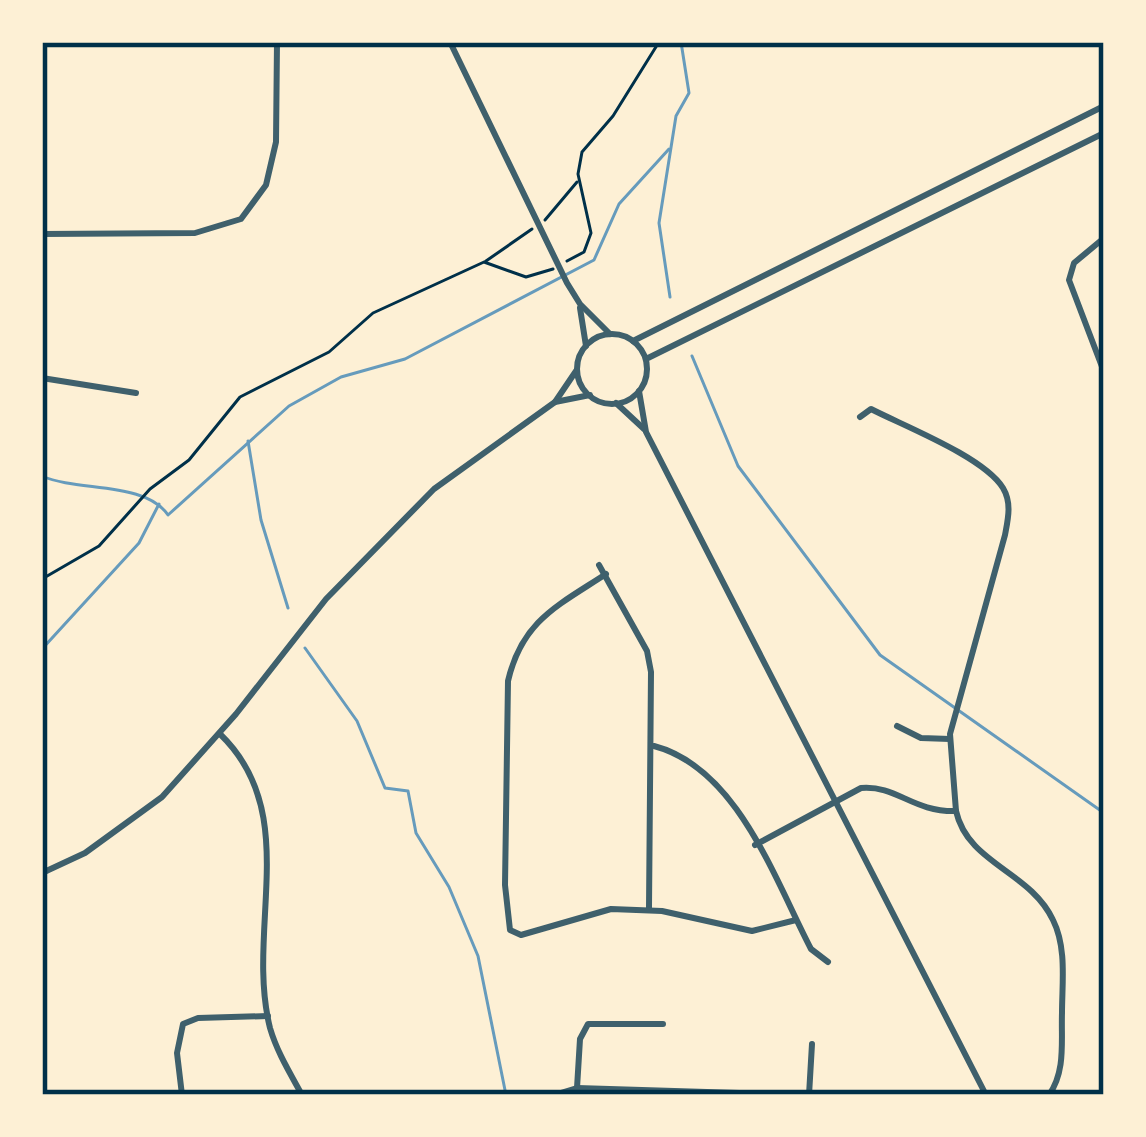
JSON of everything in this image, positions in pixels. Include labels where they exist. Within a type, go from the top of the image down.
[{"type":"street","points":[[42,234],[194,233],[241,219],[266,185],[276,142],[277,42]]},
{"type":"street","points":[[450,42],[567,284],[610,334],[633,341],[646,359],[639,391],[646,432],[986,1095]]},
{"type":"street","points":[[633,341],[1104,106]]},
{"type":"street","points":[[646,359],[1104,133]]},
{"type":"street","points":[[1104,238],[1074,263],[1069,280],[1104,371]]},
{"type":"street","points":[[42,873],[132,821],[220,734],[326,599],[396,523],[476,455],[555,402],[578,369],[586,346],[580,304]]},
{"type":"street","points":[[586,346],[610,334]]},
{"type":"street","points":[[578,369],[590,395]]},
{"type":"street","points":[[42,378],[136,393]]},
{"type":"street","points":[[616,403],[639,391]]},
{"type":"street","points":[[555,402],[590,395],[616,403],[646,432]]},
{"type":"street","points":[[860,417],[871,409],[977,465],[1004,489],[1009,502],[1005,535],[950,739],[961,833],[973,848],[1018,876],[1054,921],[1061,945],[1060,1072],[1049,1095]]},
{"type":"street","points":[[599,565],[647,650],[654,746],[649,909]]},
{"type":"street","points":[[606,574],[542,618],[514,654],[508,681],[510,930],[521,935],[611,909],[649,909],[752,931],[796,920]]},
{"type":"street","points":[[897,727],[921,738],[950,739]]},
{"type":"street","points":[[220,734],[240,754],[262,800],[268,1016],[283,1062],[302,1095]]},
{"type":"street","points":[[654,746],[676,752],[711,776],[755,844],[811,949],[828,962]]},
{"type":"street","points":[[755,844],[837,800],[878,787],[917,808],[956,811]]},
{"type":"street","points":[[182,1095],[177,1053],[183,1024],[199,1018],[268,1016]]},
{"type":"street","points":[[578,1088],[580,1039],[588,1024],[663,1024]]},
{"type":"street","points":[[554,1095],[578,1088],[805,1095],[812,1044]]},
{"type":"path","points":[[42,579],[82,560],[150,489],[189,460],[240,397],[329,352],[373,314],[484,262],[535,278],[584,252],[591,233],[578,174],[582,152],[613,116],[658,42]]},
{"type":"waterway","points":[[670,297],[659,223],[676,116],[689,93],[681,42]]},
{"type":"waterway","points":[[42,476],[128,492],[157,504],[168,515],[289,406],[341,377],[405,359],[594,260],[619,204],[669,149]]},
{"type":"waterway","points":[[692,356],[738,466],[880,655],[1104,813]]},
{"type":"waterway","points":[[248,441],[261,520],[288,608]]},
{"type":"waterway","points":[[42,649],[139,543],[159,504]]},
{"type":"waterway","points":[[305,648],[357,721],[385,788],[408,791],[416,833],[449,887],[478,956],[506,1095]]}]
